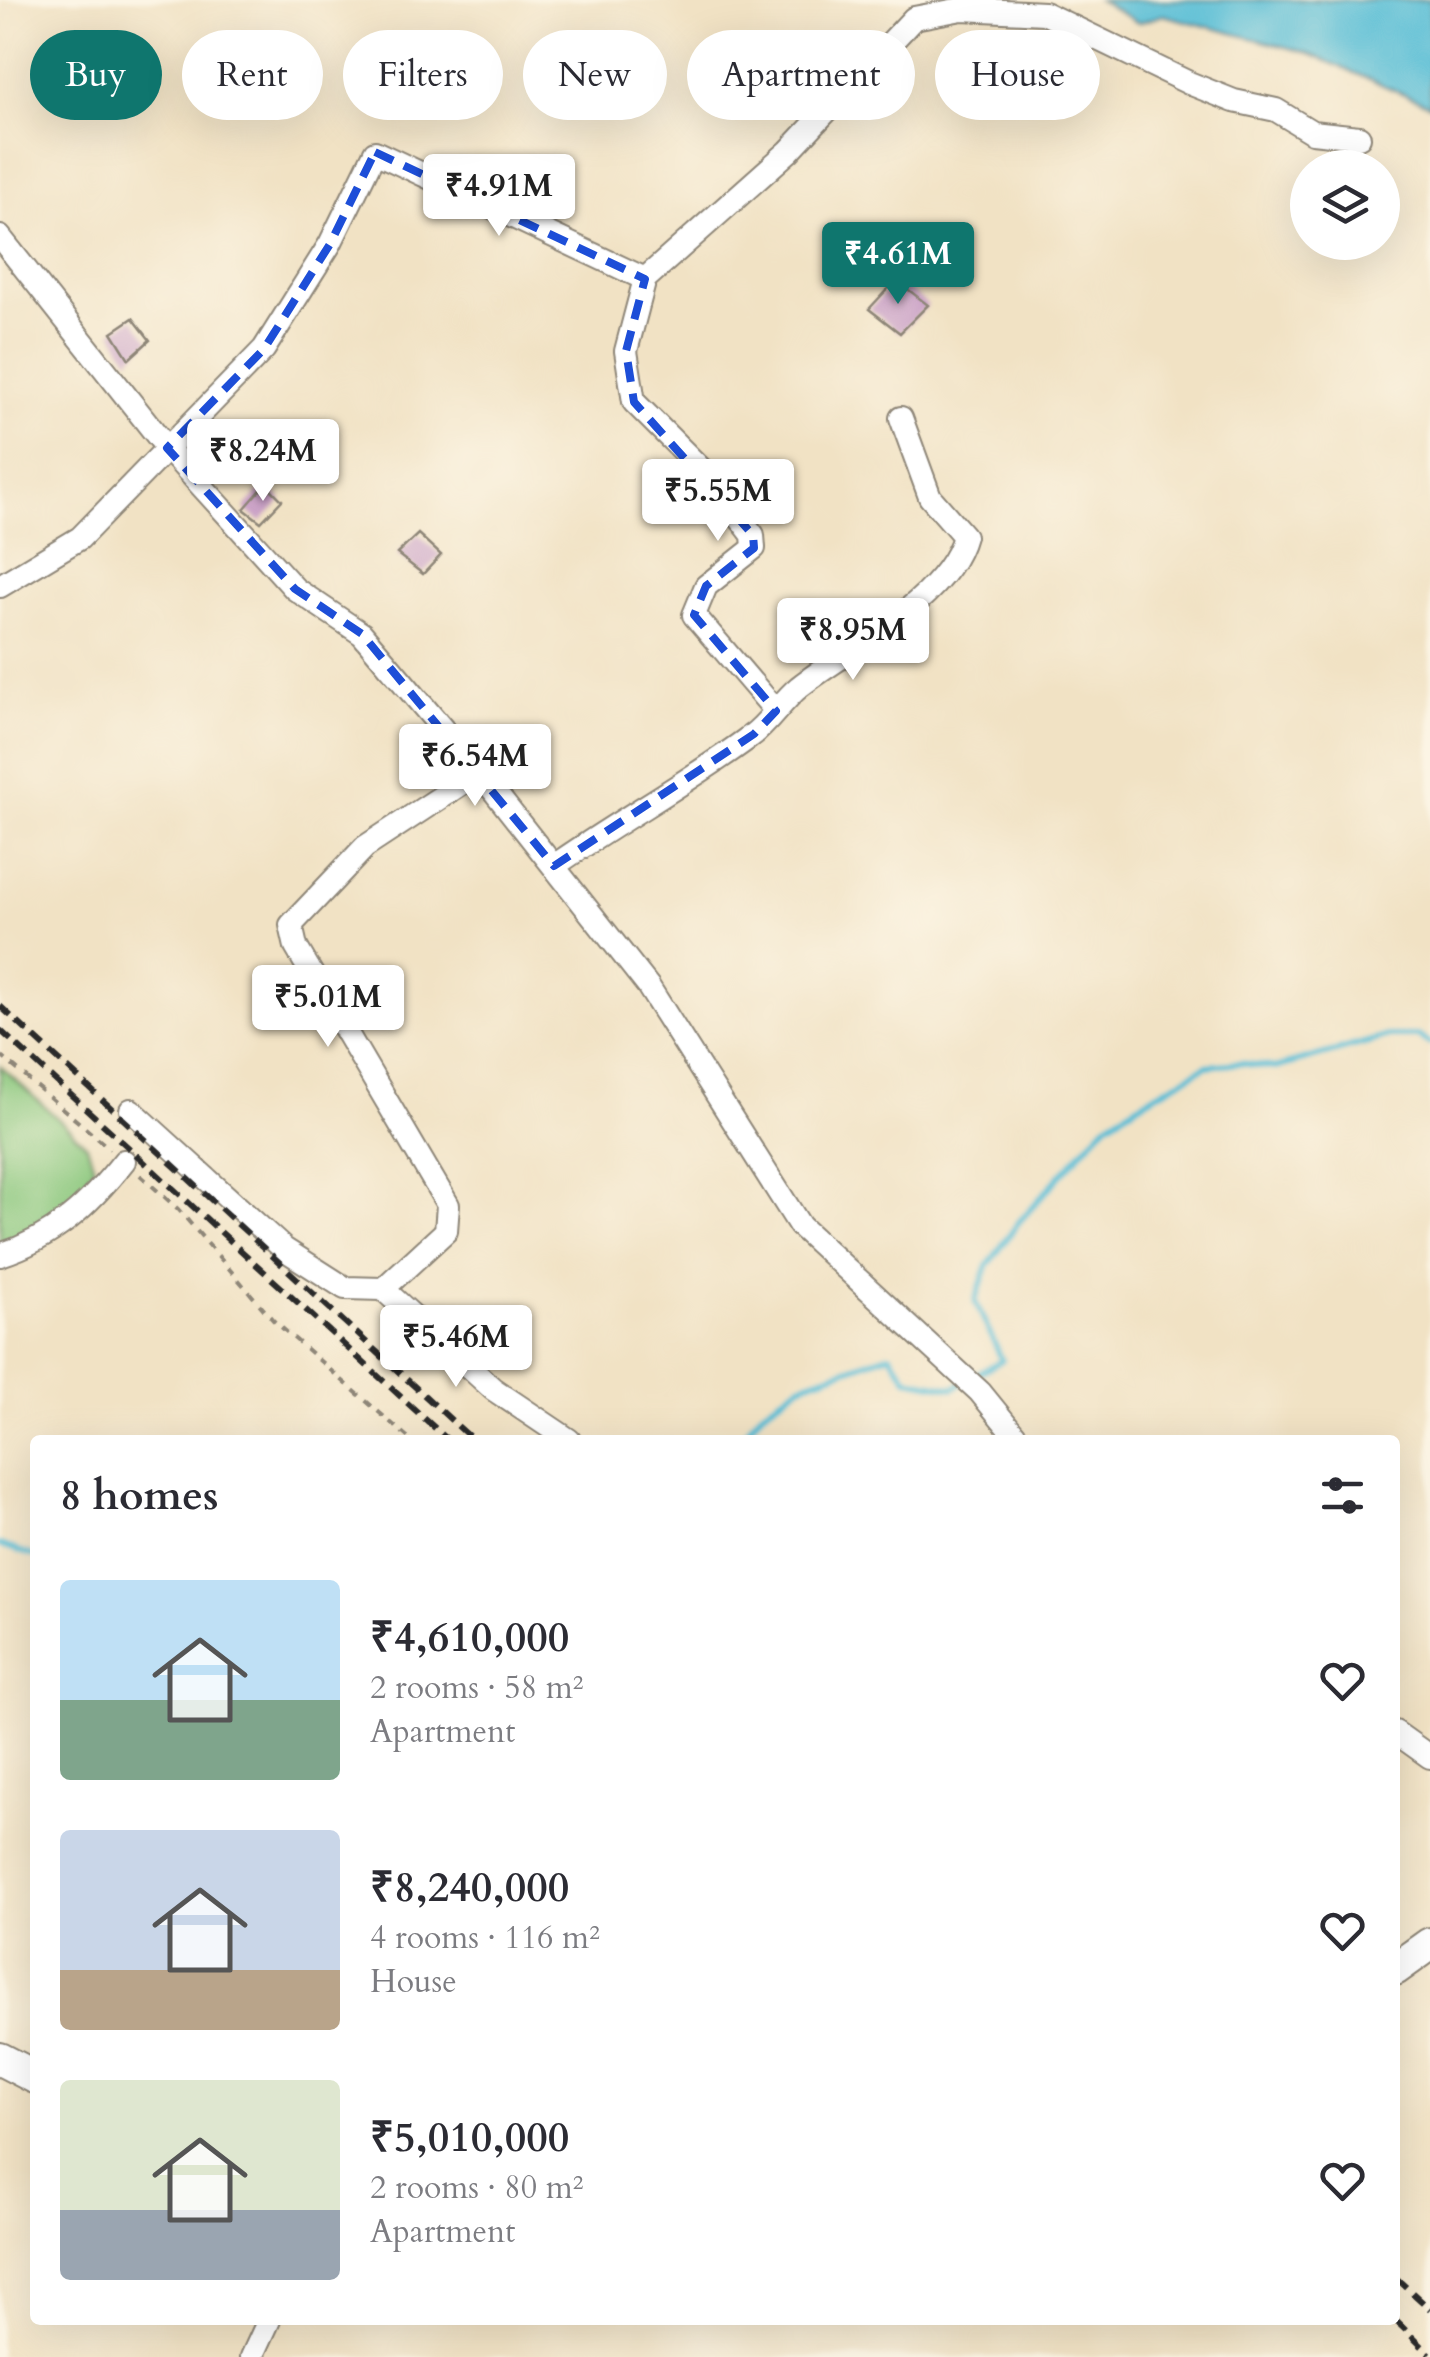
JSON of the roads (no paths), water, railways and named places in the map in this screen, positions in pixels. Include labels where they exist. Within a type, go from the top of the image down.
[{"type":"main road","points":[[1400,1965],[1430,1944]]},
{"type":"main road","points":[[0,2060],[30,2075]]},
{"type":"street","points":[[776,710],[694,615],[706,586],[754,548],[753,535],[706,474],[634,402],[626,351],[645,279],[789,151],[914,18],[962,9],[1044,13],[1189,83],[1234,101],[1276,110],[1312,132],[1359,137]]},
{"type":"street","points":[[0,586],[80,538],[264,349],[330,244],[375,152],[645,279]]},
{"type":"street","points":[[0,237],[168,448],[295,588],[362,634],[480,772],[648,986],[800,1226],[976,1389],[1015,1435]]},
{"type":"street","points":[[554,866],[754,734],[798,688],[861,647],[915,603],[960,552],[964,536],[930,497],[901,418]]},
{"type":"street","points":[[383,1289],[446,1231],[448,1206],[296,948],[291,925],[365,847],[480,772]]},
{"type":"street","points":[[131,1110],[284,1249],[345,1288],[383,1289],[493,1388],[562,1435]]},
{"type":"street","points":[[0,1255],[30,1247],[61,1228],[124,1161]]},
{"type":"street","points":[[1400,1736],[1430,1757]]},
{"type":"street","points":[[252,2357],[267,2325]]},
{"type":"water","points":[[1099,0],[1430,0],[1430,105],[1305,52],[1163,15],[1138,23]]},
{"type":"waterway","points":[[972,1377],[1002,1360],[975,1301],[987,1267],[1018,1223],[1105,1125],[1206,1066],[1240,1063],[1275,1068],[1389,1036],[1418,1036],[1429,1043]]},
{"type":"waterway","points":[[743,1435],[763,1411],[800,1385],[890,1354],[908,1379],[954,1388],[961,1384]]},
{"type":"waterway","points":[[0,1545],[30,1554]]},
{"type":"railway","points":[[0,1006],[468,1435]]},
{"type":"railway","points":[[0,1030],[443,1435]]},
{"type":"railway","points":[[1400,2282],[1430,2309]]},
{"type":"railway","points":[[1400,2325],[1430,2354]]}]
